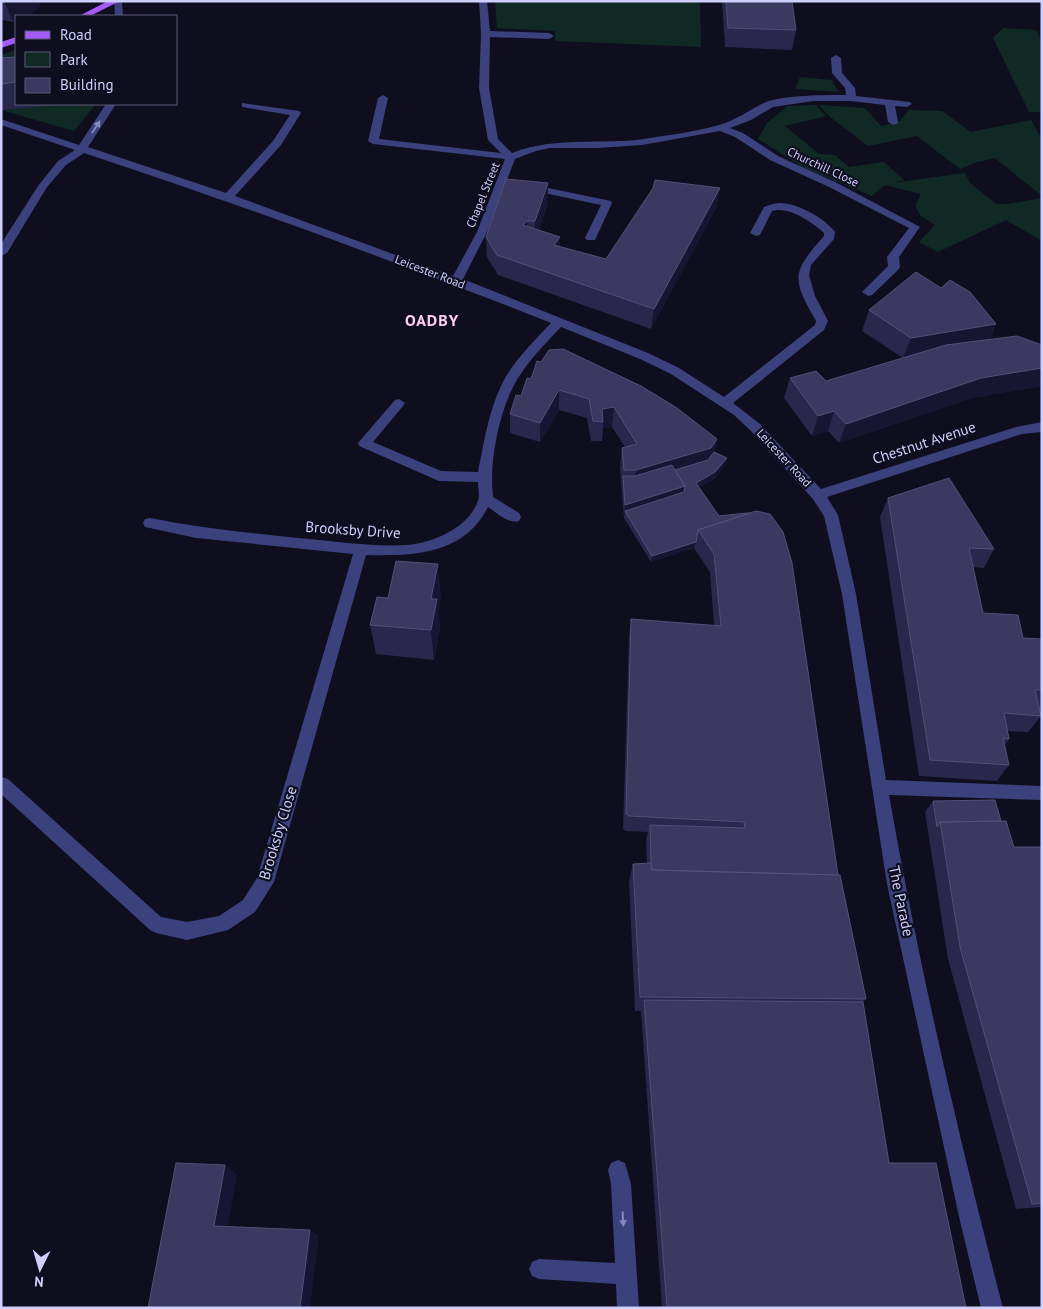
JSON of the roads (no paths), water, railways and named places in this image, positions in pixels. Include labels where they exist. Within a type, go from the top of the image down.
[{"type":"main road","points":[[85,15],[117,1]]},
{"type":"main road","points":[[1,45],[15,40]]},
{"type":"street","points":[[117,1],[119,15]]},
{"type":"street","name":"Chapel Street","points":[[456,281],[511,183],[512,157],[493,140],[484,88],[486,34],[483,1]]},
{"type":"street","points":[[486,34],[549,36]]},
{"type":"street","points":[[836,58],[837,73],[850,88],[851,98]]},
{"type":"street","points":[[382,98],[373,141],[512,157],[533,148],[550,145],[598,145],[642,142],[721,128],[746,118],[770,104],[813,98],[851,98],[907,104]]},
{"type":"street","points":[[889,102],[893,122]]},
{"type":"street","points":[[1,253],[43,186],[62,163],[81,150],[110,105]]},
{"type":"street","points":[[228,197],[277,143],[296,113],[245,105]]},
{"type":"street","name":"Leicester Road","points":[[1,122],[228,197],[456,281],[644,356],[675,371],[725,402],[755,427],[818,495]]},
{"type":"street","name":"Churchill Close","points":[[721,128],[739,135],[774,158],[833,185],[915,227],[893,257],[894,267],[868,292]]},
{"type":"street","points":[[511,183],[607,203],[591,238]]},
{"type":"street","points":[[725,402],[820,327],[822,321],[815,311],[804,281],[804,269],[830,237],[830,232],[825,227],[789,208],[778,206],[768,209],[756,233]]},
{"type":"street","points":[[514,517],[486,499],[484,477],[495,420],[507,386],[533,350],[558,322]]},
{"type":"street","points":[[399,403],[364,443],[439,476],[484,477]]},
{"type":"street","name":"Chestnut Avenue","points":[[818,495],[1021,430],[1042,427]]},
{"type":"street","name":"The Parade","points":[[818,495],[831,515],[838,536],[896,884],[970,1221],[992,1308]]},
{"type":"street","name":"Brooksby Drive","points":[[150,523],[196,533],[361,549],[408,550],[435,544],[457,534],[476,518],[486,499]]},
{"type":"street","name":"Brooksby Close","points":[[2,784],[156,924],[187,931],[222,924],[248,906],[265,882],[361,549]]},
{"type":"street","points":[[879,787],[1042,793]]},
{"type":"street","points":[[618,1170],[621,1184],[628,1308]]},
{"type":"street","points":[[539,1269],[626,1274]]},
{"type":"district","name":"OADBY","points":[[432,320]]}]
